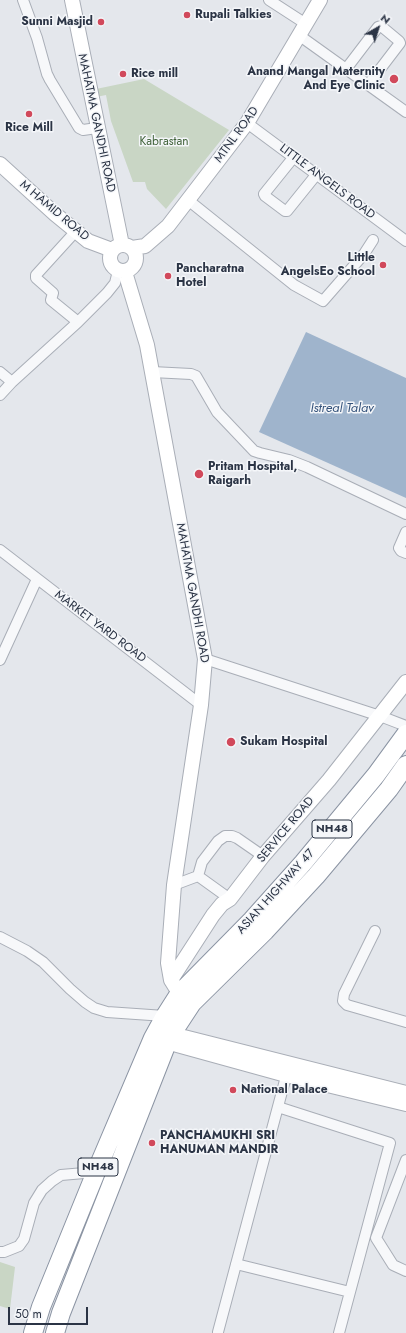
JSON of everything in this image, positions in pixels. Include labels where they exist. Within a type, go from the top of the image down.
[{"type":"highway","name":"ASIAN HIGHWAY 47","points":[[258,925],[303,863],[376,775],[406,734]]},
{"type":"highway","name":"ASIAN HIGHWAY 47","points":[[163,1032],[180,994],[316,876],[352,834],[406,765]]},
{"type":"highway","name":"NH48","points":[[33,1333],[41,1307],[96,1172],[163,1032]]},
{"type":"highway","name":"NH48","points":[[55,1333],[163,1032]]},
{"type":"main road","name":"MAHATMA GANDHI ROAD","points":[[72,0],[122,248]]},
{"type":"main road","name":"MTNL ROAD","points":[[122,248],[145,246],[168,226],[247,123],[320,0]]},
{"type":"main road","name":"M HAMID ROAD","points":[[0,164],[55,214],[88,241],[122,248]]},
{"type":"main road","points":[[122,248],[136,255],[133,268],[122,271],[114,269],[110,262],[110,254],[122,248]]},
{"type":"main road","name":"MAHATMA GANDHI ROAD","points":[[122,271],[147,345],[205,659],[201,704],[174,885],[168,963],[180,994]]},
{"type":"main road","name":"SERVICE ROAD","points":[[180,994],[213,915],[222,904],[230,899],[263,856],[329,780],[406,682]]},
{"type":"main road","points":[[163,1032],[406,1104]]},
{"type":"main road","points":[[288,1069],[406,1093]]},
{"type":"street","points":[[23,0],[50,80],[79,128],[82,130],[97,128]]},
{"type":"street","points":[[269,0],[346,69],[406,112]]},
{"type":"street","points":[[346,69],[378,27],[381,26],[400,43],[368,85]]},
{"type":"street","name":"LITTLE ANGELS ROAD","points":[[247,123],[406,242]]},
{"type":"street","points":[[188,200],[294,285],[323,301],[364,254],[373,240]]},
{"type":"street","points":[[76,231],[36,275],[36,278],[53,293],[51,300],[78,322]]},
{"type":"street","points":[[0,395],[12,382],[107,294],[122,271]]},
{"type":"street","points":[[0,372],[12,382]]},
{"type":"street","points":[[152,372],[191,374],[196,376],[217,412],[254,451],[260,454],[289,460],[307,467],[406,514]]},
{"type":"street","points":[[406,532],[399,548],[406,553]]},
{"type":"street","name":"MARKET YARD ROAD","points":[[0,550],[201,704]]},
{"type":"street","points":[[0,660],[37,579]]},
{"type":"street","points":[[205,659],[380,716],[406,726]]},
{"type":"street","points":[[198,876],[202,862],[218,841],[224,836],[232,836],[237,838],[263,856]]},
{"type":"street","points":[[174,885],[198,876]]},
{"type":"street","points":[[198,876],[230,899]]},
{"type":"street","points":[[375,931],[344,994],[343,1001],[347,1005],[406,1022]]},
{"type":"street","points":[[0,937],[27,951],[42,962],[84,1002],[94,1008],[163,1032]]},
{"type":"street","points":[[218,1332],[288,1069]]},
{"type":"street","points":[[278,1107],[390,1143],[339,1333]]},
{"type":"street","points":[[406,1160],[376,1238],[393,1266],[406,1271]]},
{"type":"street","points":[[0,1252],[4,1252],[19,1246],[24,1239],[34,1202],[42,1190],[52,1181],[61,1175],[96,1172]]},
{"type":"street","points":[[236,1264],[350,1292]]},
{"type":"green space","name":"Kabrastan","points":[[144,79],[229,130],[166,209],[147,189],[145,182],[133,182],[111,121],[106,95],[96,97],[96,89]]},
{"type":"green space","points":[[0,1262],[15,1267],[10,1309],[0,1306]]},
{"type":"water","name":"Istreal Talav","points":[[306,332],[406,378],[406,498],[259,432]]},
{"type":"place","name":"Rupali Talkies","points":[[187,15]]},
{"type":"place","name":"Sunni Masjid","points":[[101,22]]},
{"type":"place","name":"Rice mill","points":[[123,74]]},
{"type":"place","name":"Anand Mangal Maternity And Eye Clinic","points":[[394,79]]},
{"type":"place","name":"Rice Mill","points":[[29,114]]},
{"type":"place","name":"Little AngelsEo School","points":[[383,265]]},
{"type":"place","name":"Pancharatna Hotel","points":[[168,276]]},
{"type":"place","name":"Pritam Hospital, Raigarh","points":[[199,474]]},
{"type":"place","name":"Sukam Hospital","points":[[231,742]]},
{"type":"place","name":"National Palace","points":[[233,1090]]},
{"type":"place","name":"PANCHAMUKHI SRI HANUMAN MANDIR","points":[[152,1143]]}]
